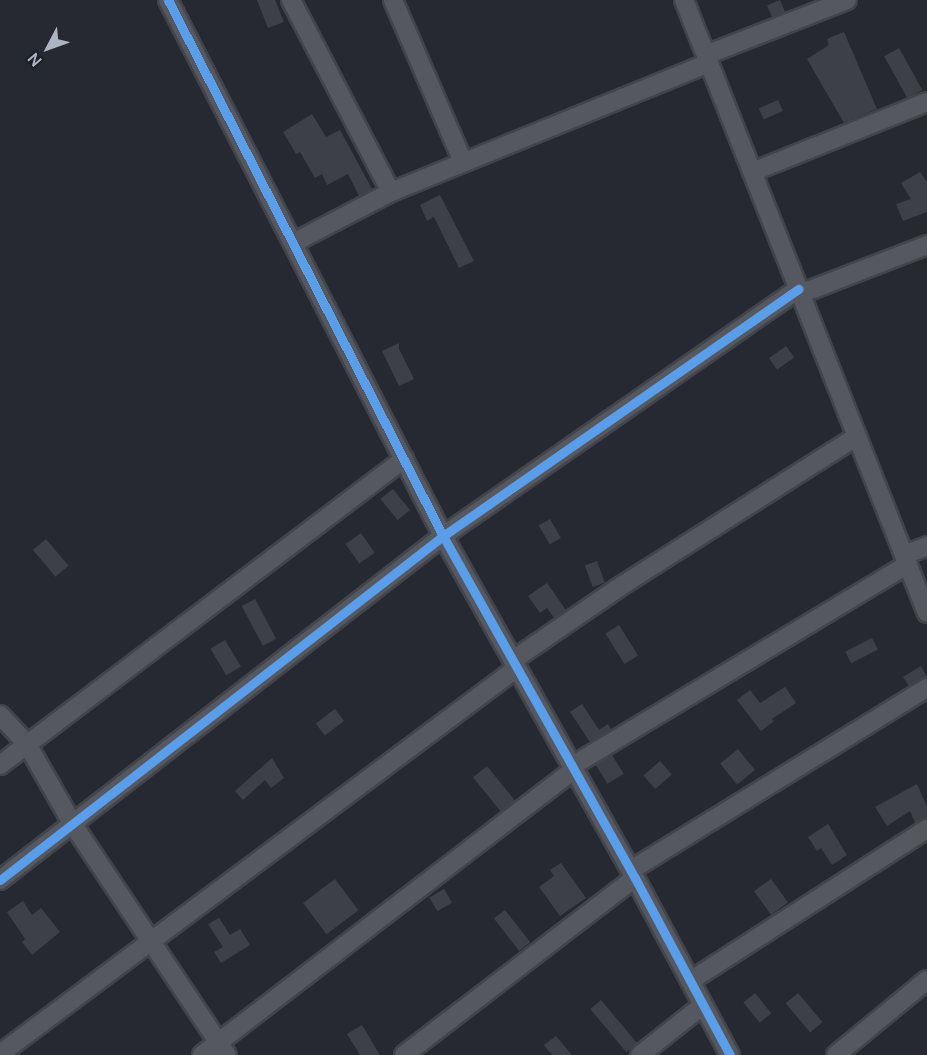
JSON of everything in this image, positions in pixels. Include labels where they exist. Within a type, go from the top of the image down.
[{"type":"street","points":[[168,0],[443,536],[633,874],[730,1055]]},
{"type":"street","points":[[291,0],[391,192]]},
{"type":"street","points":[[393,0],[463,162]]},
{"type":"street","points":[[684,0],[927,613]]},
{"type":"street","points":[[293,243],[391,192],[847,0]]},
{"type":"street","points":[[752,172],[927,102]]},
{"type":"street","points":[[0,880],[443,536],[800,291],[927,245]]},
{"type":"street","points":[[0,1054],[621,586],[856,437]]},
{"type":"street","points":[[0,765],[404,459]]},
{"type":"street","points":[[202,1055],[223,1048],[573,768],[927,546]]},
{"type":"street","points":[[404,1055],[633,874],[927,688]]},
{"type":"street","points":[[0,715],[27,744],[72,823],[223,1048]]},
{"type":"street","points":[[690,981],[927,829]]},
{"type":"street","points":[[836,1055],[927,980]]},
{"type":"street","points":[[640,1055],[702,1005]]},
{"type":"building","points":[[257,0],[275,0],[284,22],[268,28]]},
{"type":"building","points":[[780,0],[785,12],[772,17],[767,5]]},
{"type":"building","points":[[844,32],[877,109],[844,123],[807,59],[829,45],[827,39]]},
{"type":"building","points":[[899,48],[922,90],[907,98],[884,56]]},
{"type":"building","points":[[778,100],[783,111],[764,120],[759,109]]},
{"type":"building","points":[[312,114],[326,137],[340,130],[372,189],[359,196],[348,174],[327,185],[322,174],[315,178],[300,152],[296,154],[283,132]]},
{"type":"building","points":[[920,172],[927,182],[927,212],[903,221],[896,204],[911,199],[901,183]]},
{"type":"building","points":[[440,195],[474,261],[459,268],[434,217],[427,221],[420,205]]},
{"type":"building","points":[[399,343],[399,349],[414,379],[399,386],[382,351]]},
{"type":"building","points":[[786,346],[794,357],[777,370],[769,358]]},
{"type":"building","points":[[393,489],[410,510],[398,520],[381,499]]},
{"type":"building","points":[[550,519],[561,538],[550,545],[539,526]]},
{"type":"building","points":[[361,533],[375,553],[359,564],[345,544]]},
{"type":"building","points":[[46,539],[68,566],[55,577],[33,550]]},
{"type":"building","points":[[597,561],[605,583],[593,587],[585,565]]},
{"type":"building","points":[[547,583],[566,610],[554,618],[547,608],[540,613],[528,596]]},
{"type":"building","points":[[255,599],[276,639],[263,646],[242,606]]},
{"type":"building","points":[[619,625],[638,656],[625,664],[605,633]]},
{"type":"building","points":[[872,638],[878,650],[851,663],[845,652]]},
{"type":"building","points":[[225,640],[241,667],[226,675],[210,649]]},
{"type":"building","points":[[921,666],[927,677],[909,686],[903,677]]},
{"type":"building","points":[[785,687],[796,703],[772,719],[774,721],[761,731],[737,700],[750,690],[760,703]]},
{"type":"building","points":[[582,704],[599,730],[608,724],[611,729],[590,742],[570,712]]},
{"type":"building","points":[[335,709],[344,721],[325,735],[316,723]]},
{"type":"building","points":[[738,749],[755,770],[737,784],[720,763]]},
{"type":"building","points":[[612,755],[624,774],[608,784],[596,765]]},
{"type":"building","points":[[272,758],[284,778],[271,788],[265,780],[243,800],[235,791]]},
{"type":"building","points":[[660,761],[672,775],[655,789],[643,775]]},
{"type":"building","points":[[487,766],[515,801],[501,812],[473,777]]},
{"type":"building","points":[[917,784],[927,807],[927,818],[915,823],[910,811],[887,826],[875,807]]},
{"type":"building","points":[[828,824],[847,855],[832,865],[821,848],[817,851],[808,837]]},
{"type":"building","points":[[561,863],[586,898],[560,916],[539,887],[554,876],[550,870]]},
{"type":"building","points":[[335,879],[358,910],[327,934],[303,903]]},
{"type":"building","points":[[771,879],[788,902],[771,915],[754,891]]},
{"type":"building","points":[[444,889],[452,903],[437,911],[429,898]]},
{"type":"building","points":[[23,901],[32,915],[41,908],[60,932],[32,955],[22,942],[25,939],[7,912]]},
{"type":"building","points":[[505,910],[530,942],[519,951],[494,919]]},
{"type":"building","points":[[219,918],[230,935],[240,929],[250,945],[221,963],[214,952],[223,947],[208,924]]},
{"type":"building","points":[[755,993],[771,1013],[760,1023],[743,1002]]},
{"type":"building","points":[[798,993],[822,1022],[810,1032],[786,1003]]},
{"type":"building","points":[[601,1000],[637,1043],[626,1052],[590,1009]]},
{"type":"building","points":[[362,1025],[380,1055],[360,1055],[347,1034]]},
{"type":"building","points":[[556,1036],[572,1055],[552,1055],[544,1045]]},
{"type":"cycle path","points":[[168,0],[443,536],[635,878],[730,1055]]},
{"type":"cycle path","points":[[0,880],[443,536],[799,289]]}]
